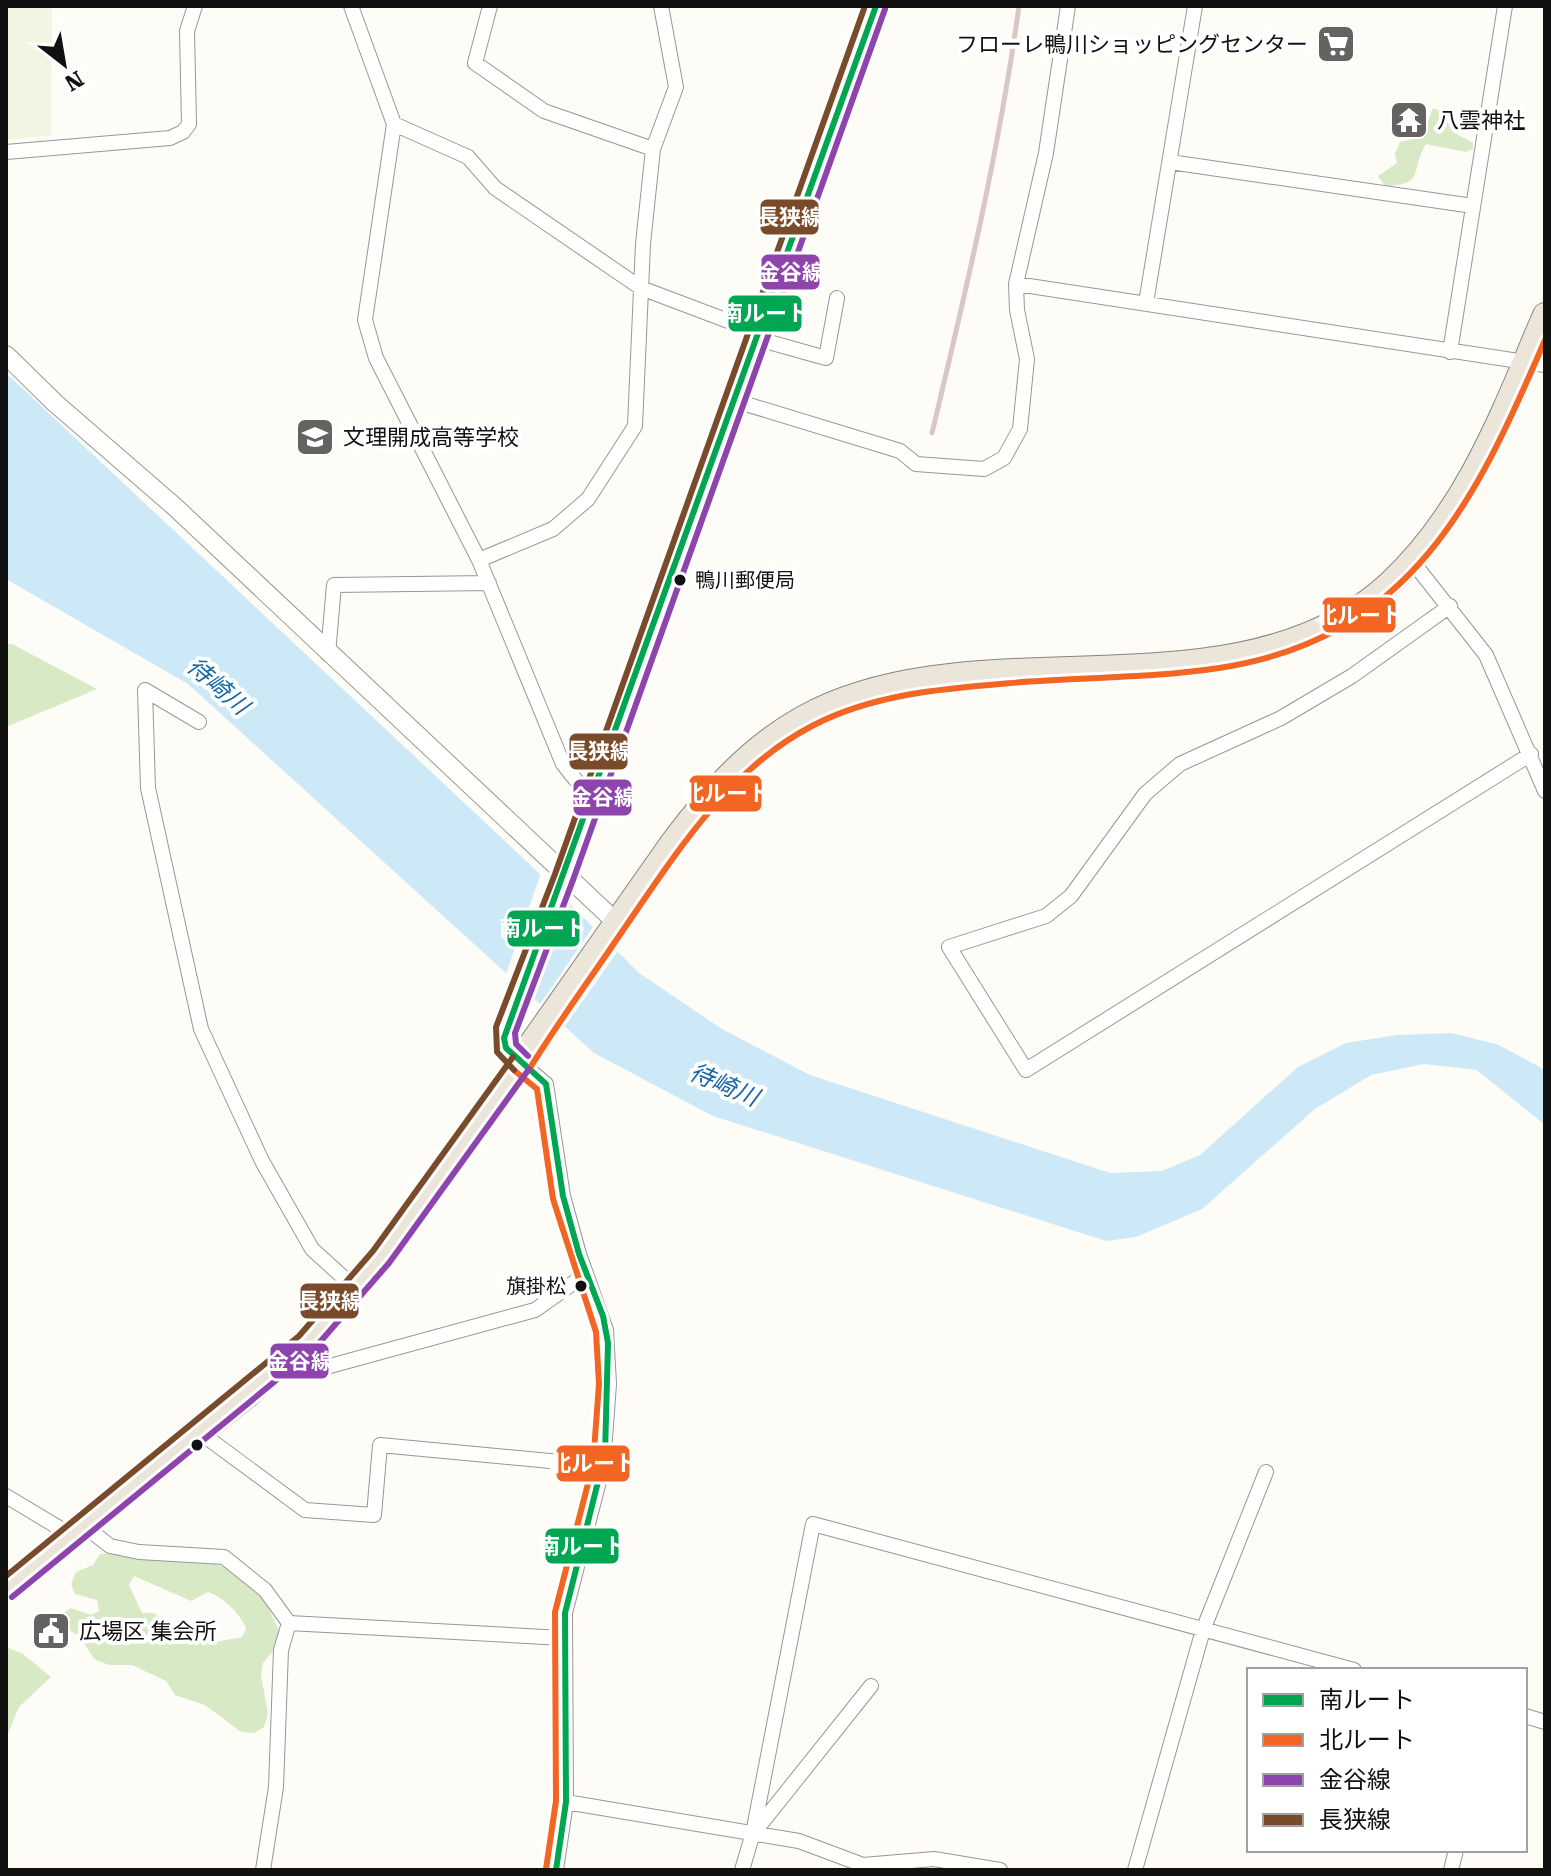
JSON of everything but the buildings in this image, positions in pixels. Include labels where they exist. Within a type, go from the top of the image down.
[{"type":"highway","points":[[7,1585],[279,1368],[356,1289],[714,790],[761,746],[816,712],[860,695],[941,680],[1250,653],[1310,634],[1335,621],[1386,587],[1412,561],[1456,505],[1535,362],[1545,315]]},
{"type":"main road","points":[[521,1063],[504,1043],[514,1008],[736,401],[876,6]]},
{"type":"street","points":[[6,152],[170,138],[183,132],[189,124],[187,31],[195,6]]},
{"type":"street","points":[[351,6],[394,124],[365,320],[376,358],[479,560],[563,764],[591,799]]},
{"type":"street","points":[[490,6],[475,63],[544,111],[653,149]]},
{"type":"street","points":[[479,560],[553,529],[588,499],[635,426],[641,288],[653,149],[676,87],[661,6]]},
{"type":"street","points":[[736,401],[900,451],[916,464],[984,469],[1004,458],[1020,429],[1027,359],[1017,310],[1016,284],[1046,153],[1068,6]]},
{"type":"street","points":[[1146,303],[1195,6]]},
{"type":"street","points":[[1450,352],[1505,6]]},
{"type":"street","points":[[394,124],[468,157],[495,188],[641,288],[759,336],[826,358],[837,298]]},
{"type":"street","points":[[1170,162],[1473,206]]},
{"type":"street","points":[[1016,284],[1450,352],[1535,362]]},
{"type":"street","points":[[6,355],[175,507],[560,885],[612,929]]},
{"type":"street","points":[[1412,561],[1486,655],[1545,791]]},
{"type":"street","points":[[328,654],[334,585],[489,583]]},
{"type":"street","points":[[1450,606],[1352,676],[1281,718],[1180,764],[1145,794],[1071,896],[1046,916],[949,947],[1026,1070],[1531,754]]},
{"type":"street","points":[[199,722],[145,690],[148,788],[201,1029],[262,1161],[312,1249],[356,1289]]},
{"type":"street","points":[[521,1063],[540,1076],[551,1101],[563,1196],[586,1274],[603,1316],[608,1343],[609,1401],[603,1466],[569,1591],[563,1638],[566,1802],[556,1870]]},
{"type":"street","points":[[330,1366],[535,1310],[586,1274]]},
{"type":"street","points":[[198,1431],[299,1506],[319,1511],[374,1515],[380,1445],[603,1466]]},
{"type":"street","points":[[1135,1870],[1203,1630],[1266,1472]]},
{"type":"street","points":[[6,1496],[110,1546],[224,1557],[265,1590],[289,1623]]},
{"type":"street","points":[[742,1870],[753,1833],[813,1524],[1346,1668]]},
{"type":"street","points":[[289,1623],[563,1638]]},
{"type":"street","points":[[263,1870],[276,1787],[281,1650],[289,1623]]},
{"type":"street","points":[[753,1833],[871,1686]]},
{"type":"street","points":[[566,1802],[799,1841],[863,1865],[934,1859],[1000,1870]]},
{"type":"green space","points":[[6,6],[52,6],[51,135],[6,140]]},
{"type":"green space","points":[[1433,108],[1452,115],[1458,135],[1473,143],[1473,149],[1466,152],[1426,144],[1412,179],[1385,186],[1378,176],[1397,163],[1395,154],[1400,142],[1422,137]]},
{"type":"green space","points":[[6,644],[12,644],[97,689],[6,727]]},
{"type":"green space","points":[[118,1553],[211,1563],[231,1569],[260,1591],[279,1630],[277,1646],[263,1663],[261,1675],[268,1714],[264,1727],[254,1733],[241,1732],[205,1705],[175,1695],[166,1681],[132,1665],[109,1665],[94,1659],[80,1637],[66,1628],[61,1615],[71,1608],[91,1615],[99,1611],[97,1600],[75,1594],[71,1584],[76,1572],[93,1565],[100,1554]],"holes":[[[134,1576],[191,1601],[208,1592],[225,1602],[244,1624],[246,1629],[242,1637],[215,1642],[182,1629],[171,1641],[164,1637],[164,1621],[154,1613],[142,1613],[129,1585]]]},
{"type":"green space","points":[[6,1647],[23,1654],[51,1677],[19,1707],[6,1738]]},
{"type":"water","name":"待崎川","points":[[6,373],[539,873],[639,973],[722,1029],[810,1075],[1110,1173],[1162,1171],[1200,1155],[1298,1067],[1346,1043],[1397,1035],[1452,1033],[1499,1045],[1545,1070],[1545,1125],[1477,1070],[1424,1064],[1371,1075],[1315,1109],[1202,1209],[1136,1237],[1106,1241],[713,1116],[594,1053],[188,684],[6,579]]},
{"type":"pier","points":[[542,870],[569,897],[533,1003],[505,977]]},
{"type":"pier","points":[[595,924],[620,948],[563,1029],[538,1007]]},
{"type":"railway","points":[[932,433],[992,167],[1019,6]]},
{"type":"transit line","name":"長狭線","points":[[514,1070],[497,1052],[496,1027],[555,874],[865,6]]},
{"type":"transit line","name":"南ルート","points":[[556,1870],[566,1802],[565,1613],[605,1454],[608,1343],[603,1316],[579,1254],[563,1196],[546,1084],[506,1048],[504,1038],[876,6]]},
{"type":"transit line","name":"金谷線","points":[[528,1056],[516,1044],[515,1033],[573,880],[885,9]]},
{"type":"transit line","name":"北ルート","points":[[530,1068],[679,849],[726,793],[752,767],[781,745],[837,715],[889,699],[969,687],[1219,668],[1285,652],[1341,627],[1388,594],[1428,554],[1462,507],[1492,455],[1545,340]]},
{"type":"transit line","name":"長狭線","points":[[6,1576],[299,1336],[373,1251],[513,1057]]},
{"type":"transit line","name":"金谷線","points":[[12,1597],[313,1350],[389,1263],[529,1069]]},
{"type":"transit line","name":"北ルート","points":[[515,1071],[537,1089],[553,1199],[596,1332],[599,1384],[593,1464],[555,1612],[556,1801],[546,1869]]},
{"type":"place","name":"フローレ鴨川ショッピングセンター","points":[[1336,44]]},
{"type":"place","name":"八雲神社","points":[[1409,120]]},
{"type":"place","name":"文理開成高等学校","points":[[315,437]]},
{"type":"place","name":"鴨川郵便局","points":[[680,580]]},
{"type":"place","name":"旗掛松","points":[[581,1286]]},
{"type":"place","name":"広場区 集会所","points":[[51,1631]]}]
